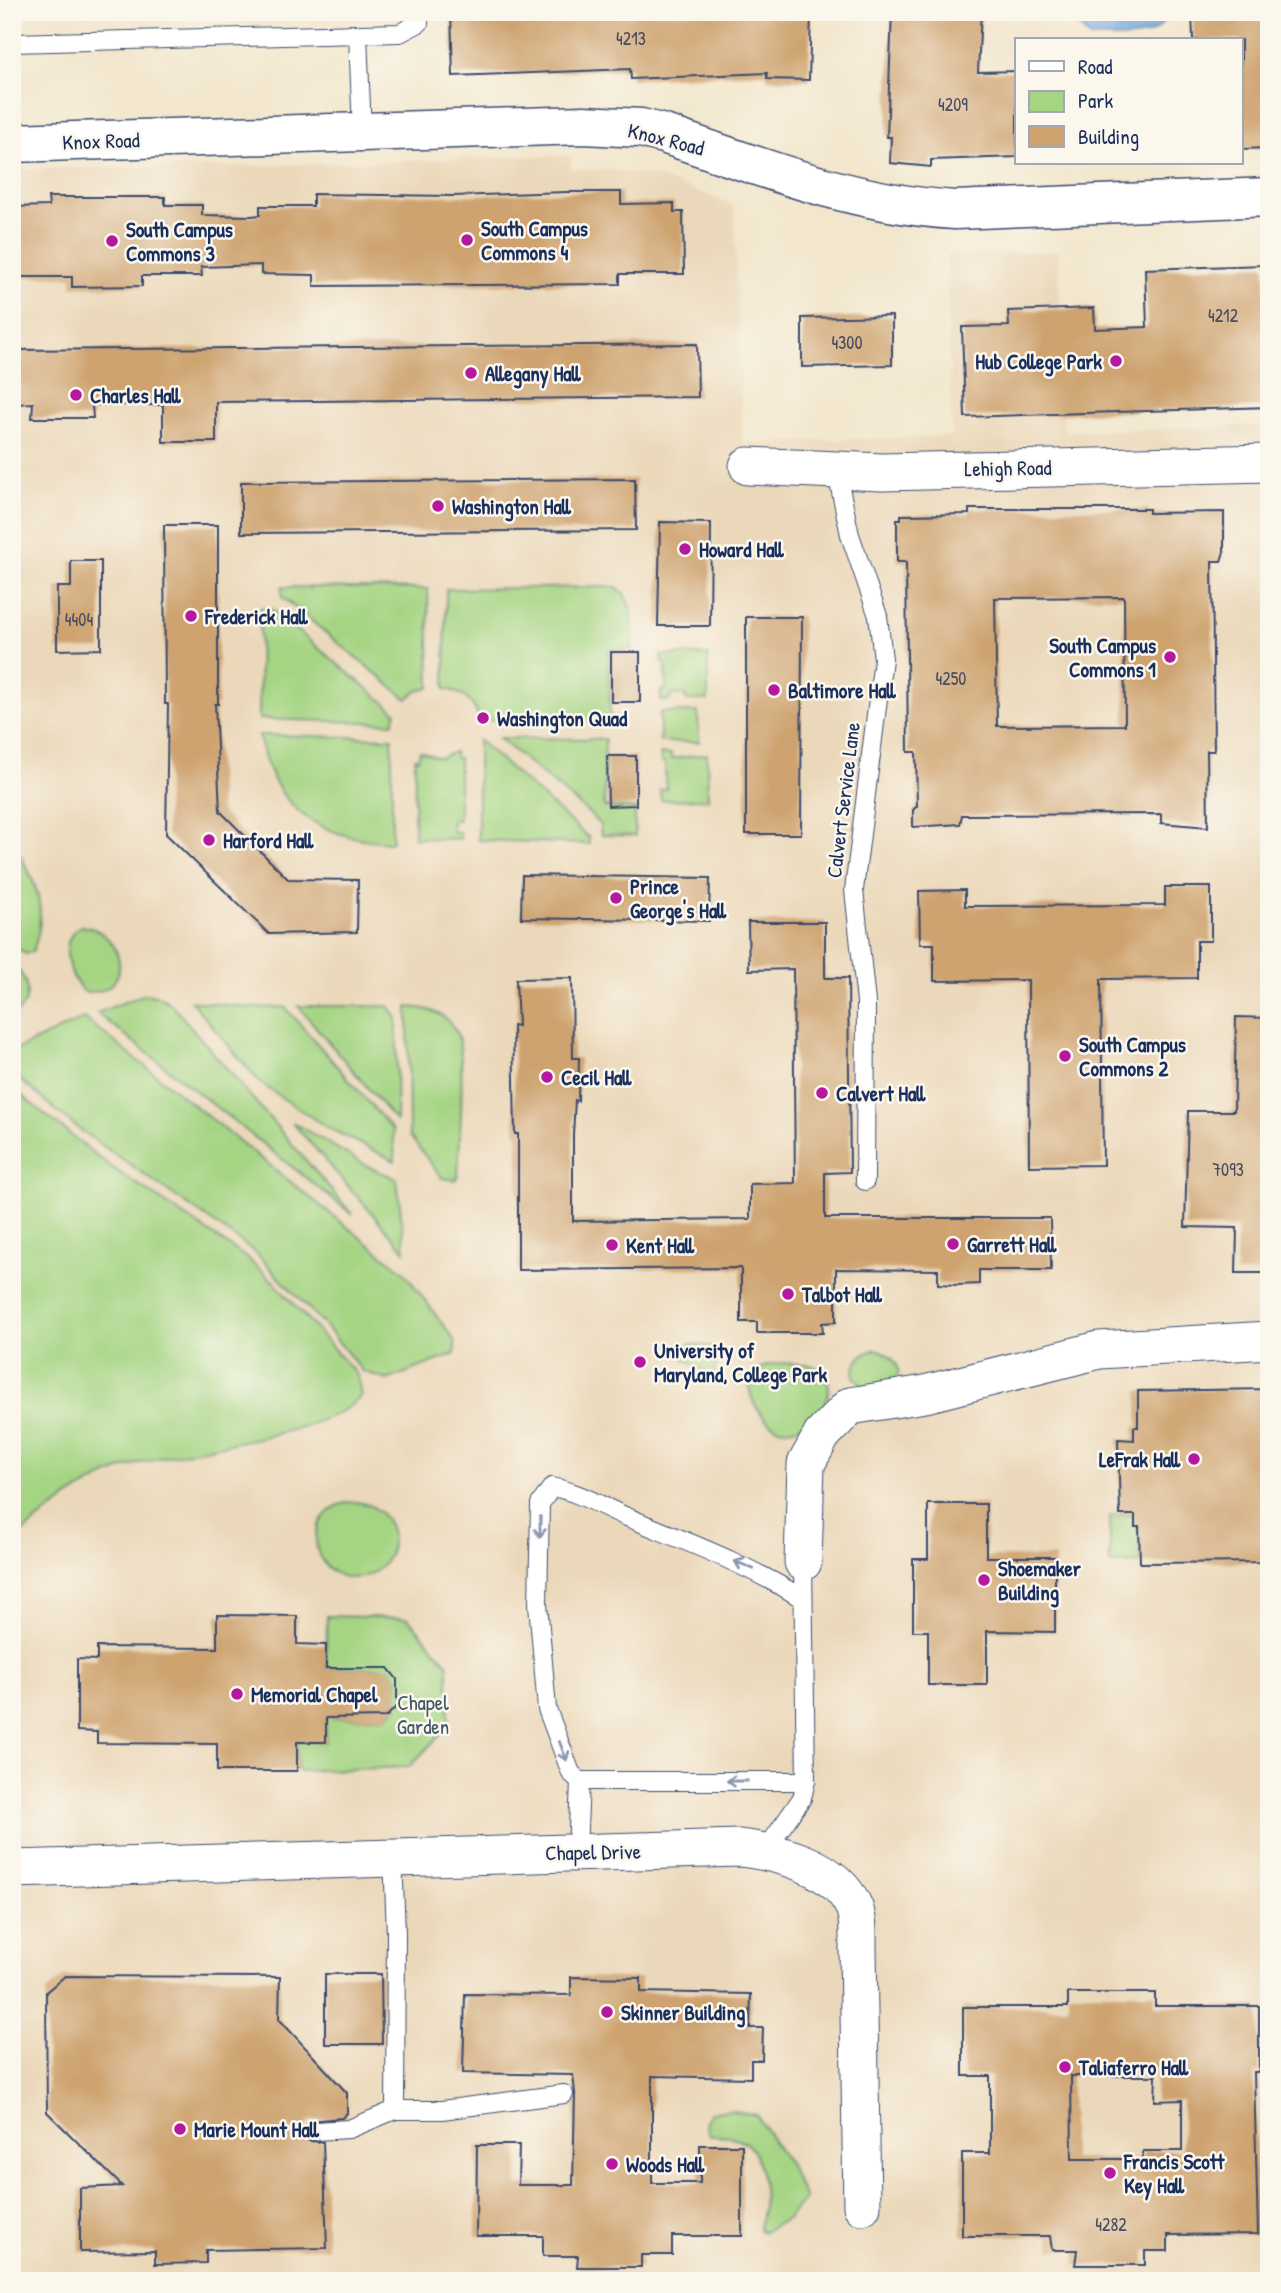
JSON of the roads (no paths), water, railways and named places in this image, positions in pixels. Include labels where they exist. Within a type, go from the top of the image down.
[{"type":"street","name":"Knox Road","points":[[12,143],[584,125],[641,128],[853,197],[905,208],[955,211],[1269,197]]},
{"type":"street","name":"Lehigh Road","points":[[748,466],[837,473],[1269,463]]},
{"type":"street","points":[[803,1562],[806,1464],[822,1435],[850,1406],[925,1394],[1099,1350],[1269,1340]]},
{"type":"street","name":"Chapel Drive","points":[[12,1869],[740,1849],[765,1852],[808,1866],[840,1885],[854,1907],[858,1948],[862,2206]]},
{"type":"lane","points":[[12,43],[400,33],[419,23],[419,12]]},
{"type":"lane","points":[[358,35],[362,132]]},
{"type":"lane","name":"Calvert Service Lane","points":[[837,473],[850,534],[878,616],[883,659],[854,890],[866,1002],[865,1181]]},
{"type":"lane","points":[[803,1599],[760,1572],[622,1515],[575,1491],[552,1487],[540,1504],[538,1604],[547,1709],[571,1773],[580,1781],[806,1781]]},
{"type":"lane","points":[[765,1852],[802,1798],[806,1781],[803,1562]]},
{"type":"lane","points":[[577,1852],[580,1781]]},
{"type":"lane","points":[[393,1857],[395,2110]]},
{"type":"lane","points":[[315,2131],[349,2129],[395,2110],[442,2110],[565,2094]]},
{"type":"water","points":[[1091,12],[1166,12],[1156,30],[1147,34],[1136,37],[1090,38],[1076,23]]},
{"type":"place","name":"South Campus Commons 4","points":[[467,240]]},
{"type":"place","name":"South Campus Commons 3","points":[[112,241]]},
{"type":"place","name":"Hub College Park","points":[[1116,361]]},
{"type":"place","name":"Allegany Hall","points":[[471,373]]},
{"type":"place","name":"Charles Hall","points":[[76,395]]},
{"type":"place","name":"Washington Hall","points":[[438,506]]},
{"type":"place","name":"Howard Hall","points":[[685,549]]},
{"type":"place","name":"Frederick Hall","points":[[191,616]]},
{"type":"place","name":"South Campus Commons 1","points":[[1170,657]]},
{"type":"place","name":"Baltimore Hall","points":[[774,690]]},
{"type":"place","name":"Washington Quad","points":[[483,718]]},
{"type":"place","name":"Harford Hall","points":[[209,840]]},
{"type":"place","name":"Prince George's Hall","points":[[616,898]]},
{"type":"place","name":"South Campus Commons 2","points":[[1065,1056]]},
{"type":"place","name":"Cecil Hall","points":[[547,1077]]},
{"type":"place","name":"Calvert Hall","points":[[822,1093]]},
{"type":"place","name":"Garrett Hall","points":[[953,1244]]},
{"type":"place","name":"Kent Hall","points":[[612,1245]]},
{"type":"place","name":"Talbot Hall","points":[[788,1294]]},
{"type":"place","name":"University of Maryland, College Park","points":[[640,1362]]},
{"type":"place","name":"LeFrak Hall","points":[[1194,1459]]},
{"type":"place","name":"Shoemaker Building","points":[[984,1580]]},
{"type":"place","name":"Memorial Chapel","points":[[237,1694]]},
{"type":"place","name":"Skinner Building","points":[[607,2012]]},
{"type":"place","name":"Taliaferro Hall","points":[[1065,2067]]},
{"type":"place","name":"Marie Mount Hall","points":[[180,2129]]},
{"type":"place","name":"Woods Hall","points":[[612,2164]]},
{"type":"place","name":"Francis Scott Key Hall","points":[[1110,2173]]},
{"type":"park label","name":"Chapel Garden","points":[[423,1714]]}]
